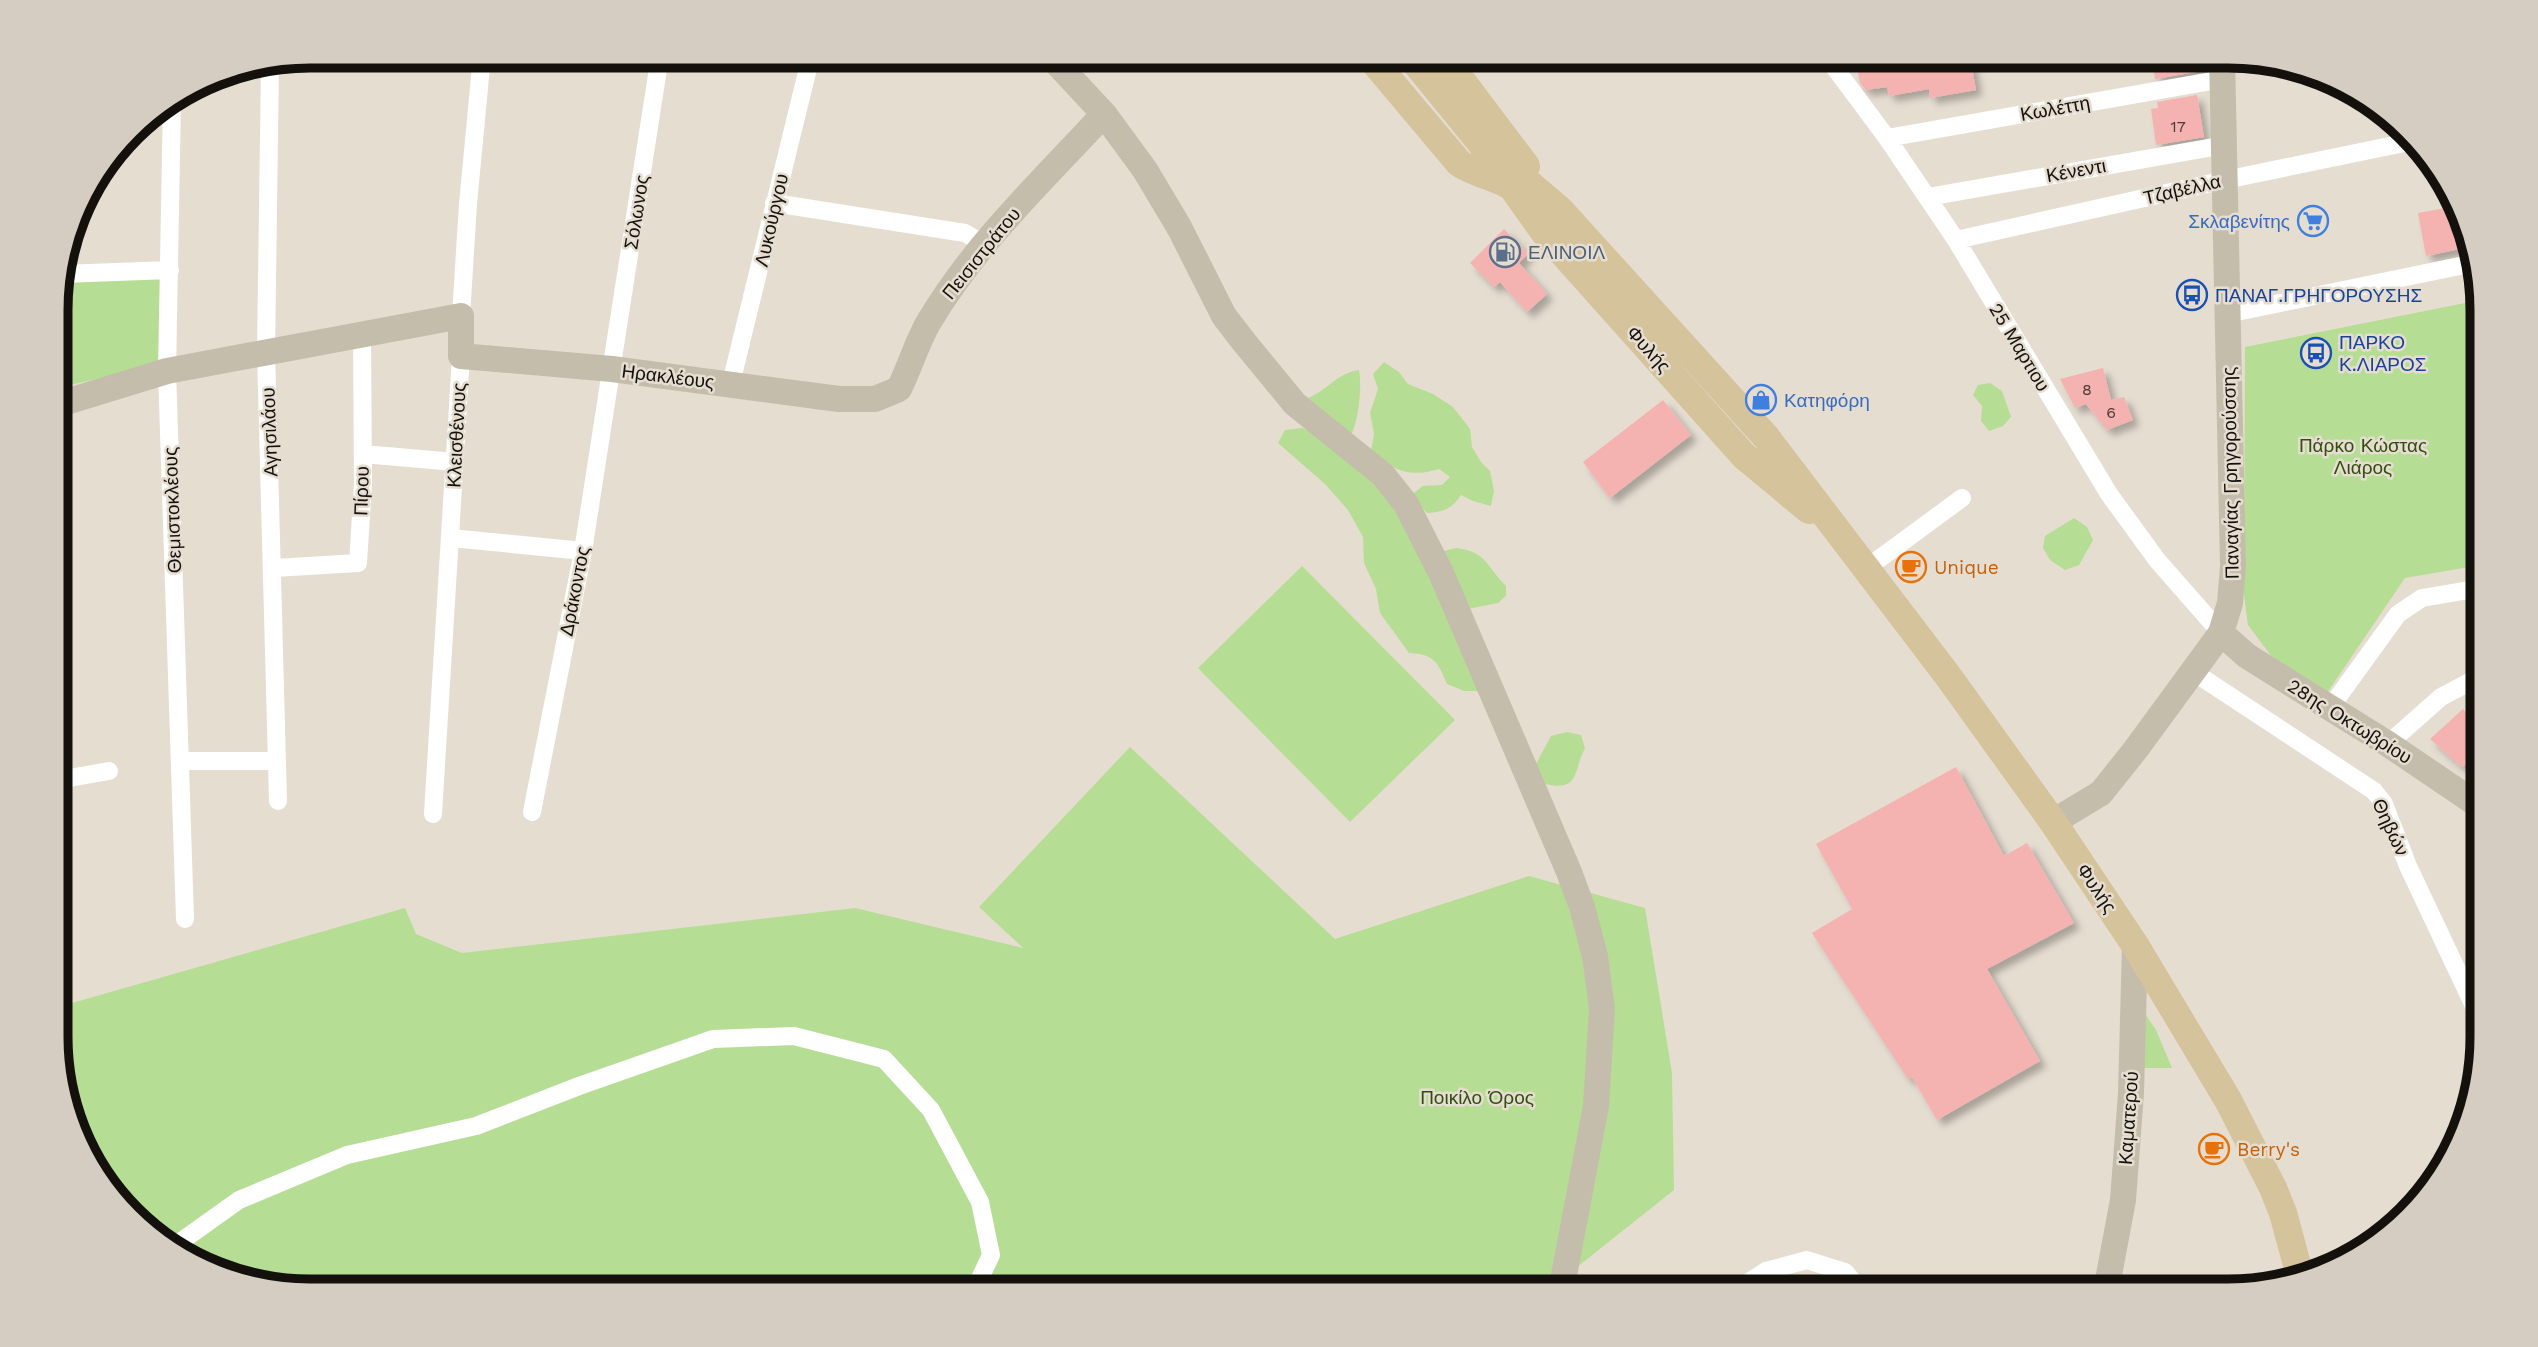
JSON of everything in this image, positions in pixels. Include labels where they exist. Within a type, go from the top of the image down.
[{"type":"main road","points":[[1379,68],[1459,163],[1468,169],[1502,180],[1510,186]]},
{"type":"main road","name":"Φυλής","points":[[1420,68],[1480,142],[1544,232],[1744,456],[1840,535]]},
{"type":"main road","points":[[1452,68],[1560,210]]},
{"type":"main road","name":"Φυλής","points":[[1480,142],[1560,210],[1766,437],[1864,570],[1948,676],[2053,822],[2135,945],[2240,1122],[2283,1213],[2298,1268]]},
{"type":"street","name":"25 Μαρτιου","points":[[1835,68],[1887,138],[1956,240],[2109,494],[2157,560],[2221,633]]},
{"type":"street","name":"Κωλέττη","points":[[1887,138],[2217,68]]},
{"type":"street","name":"Παναγίας Γρηγορούσσης","points":[[2053,822],[2101,793],[2221,633],[2230,603],[2233,566],[2222,68]]},
{"type":"street","name":"Κλεισθένους","points":[[433,814],[451,538],[468,204],[481,69]]},
{"type":"street","name":"Σόλωνος","points":[[612,369],[658,69]]},
{"type":"street","name":"Λυκούργου","points":[[731,383],[808,69]]},
{"type":"street","points":[[1062,69],[1104,114],[1165,201],[1224,316],[1244,342],[1295,404],[1383,475],[1406,504],[1441,573],[1569,872],[1595,956],[1602,1009],[1596,1106],[1563,1278]]},
{"type":"street","name":"Αγησιλάου","points":[[271,72],[266,353],[274,568],[278,801]]},
{"type":"street","name":"Θεμιστοκλέους","points":[[172,112],[167,372],[185,919]]},
{"type":"street","name":"Πεισιστράτου","points":[[874,399],[899,388],[928,322],[963,269],[1104,114]]},
{"type":"street","name":"Τζαβέλλα","points":[[1956,240],[2402,143]]},
{"type":"street","name":"Κένεντι","points":[[1927,197],[2225,145]]},
{"type":"street","points":[[774,203],[965,233],[984,244]]},
{"type":"street","points":[[2227,314],[2465,265]]},
{"type":"street","points":[[72,274],[170,270]]},
{"type":"street","points":[[69,401],[167,372],[461,316]]},
{"type":"street","name":"Πίρου","points":[[274,568],[358,564],[362,334]]},
{"type":"street","name":"Ηρακλέους","points":[[461,356],[612,369],[839,399],[874,399]]},
{"type":"street","name":"Δράκοντος","points":[[531,812],[583,551],[612,369]]},
{"type":"street","points":[[362,454],[455,461]]},
{"type":"street","points":[[1864,570],[1962,498]]},
{"type":"street","points":[[451,538],[583,551]]},
{"type":"street","points":[[2330,708],[2398,614],[2422,598],[2470,590]]},
{"type":"street","name":"28ης Οκτωβρίου","points":[[2221,633],[2247,656],[2388,744],[2470,800]]},
{"type":"street","name":"Θηβών","points":[[2192,670],[2374,791],[2385,804],[2409,866],[2470,997]]},
{"type":"street","points":[[2388,744],[2441,697],[2470,682]]},
{"type":"street","points":[[180,761],[277,761]]},
{"type":"street","points":[[68,778],[109,771]]},
{"type":"street","name":"Καματερού","points":[[2108,1278],[2124,1187],[2131,1093],[2135,945]]},
{"type":"street","points":[[181,1241],[239,1199],[347,1155],[476,1126],[713,1039],[794,1036],[884,1059],[930,1110],[980,1202],[991,1255],[980,1279]]},
{"type":"street","points":[[1755,1278],[1766,1271],[1807,1260],[1845,1272],[1850,1278]]},
{"type":"green space","points":[[164,275],[162,365],[69,385],[71,280]]},
{"type":"green space","name":"Πάρκο Κώστας Λιάρος","points":[[2469,302],[2470,567],[2405,578],[2327,693],[2278,665],[2248,625],[2244,595],[2245,347]]},
{"type":"green space","points":[[1384,362],[1399,372],[1408,384],[1433,394],[1453,407],[1470,429],[1472,447],[1490,471],[1494,491],[1491,506],[1461,495],[1447,509],[1427,513],[1411,495],[1423,486],[1442,485],[1450,477],[1439,469],[1419,473],[1402,471],[1387,464],[1371,451],[1374,434],[1370,413],[1378,389],[1373,374]]},
{"type":"green space","points":[[1359,370],[1359,403],[1351,435],[1308,398],[1338,378]]},
{"type":"green space","points":[[1990,383],[2002,391],[2011,417],[2003,426],[1989,431],[1981,421],[1982,406],[1973,395],[1978,385]]},
{"type":"green space","points":[[1302,428],[1321,434],[1396,502],[1481,691],[1464,691],[1447,684],[1441,670],[1430,657],[1409,653],[1380,613],[1376,589],[1364,563],[1363,537],[1348,510],[1325,484],[1278,443],[1285,430]]},
{"type":"green space","points":[[2074,518],[2087,527],[2093,540],[2079,565],[2065,570],[2050,560],[2043,548],[2045,536]]},
{"type":"green space","points":[[1456,548],[1480,556],[1506,586],[1506,596],[1498,603],[1468,609],[1444,551]]},
{"type":"green space","points":[[1302,566],[1455,720],[1350,822],[1198,668]]},
{"type":"green space","points":[[1567,732],[1581,735],[1585,748],[1574,778],[1564,785],[1545,784],[1536,764],[1551,736]]},
{"type":"green space","name":"Ποικίλο Όρος","points":[[1130,747],[1335,939],[1529,876],[1645,908],[1672,1073],[1674,1190],[1563,1278],[279,1277],[248,1271],[203,1254],[151,1219],[128,1196],[93,1144],[81,1114],[70,1068],[68,1004],[405,908],[416,934],[462,953],[855,908],[1023,948],[979,907]]},
{"type":"green space","points":[[2146,1015],[2156,1030],[2172,1068],[2139,1068],[2141,1028],[2146,1026]]},
{"type":"building","points":[[1857,68],[1972,68],[1976,90],[1930,98],[1929,89],[1889,96],[1887,87],[1866,90],[1860,83]]},
{"type":"building","points":[[2154,68],[2207,68],[2207,70],[2155,79]]},
{"type":"building","points":[[2197,95],[2204,137],[2156,145],[2151,109],[2158,108],[2157,102]]},
{"type":"building","points":[[2447,208],[2460,249],[2426,256],[2418,213]]},
{"type":"building","points":[[1504,229],[1528,254],[1519,263],[1547,294],[1527,312],[1500,282],[1494,287],[1470,263]]},
{"type":"building","points":[[2103,368],[2111,400],[2124,397],[2133,420],[2107,430],[2086,404],[2075,408],[2060,379]]},
{"type":"building","points":[[1663,400],[1691,435],[1610,498],[1583,462]]},
{"type":"building","points":[[2463,709],[2470,717],[2470,762],[2462,767],[2430,739]]},
{"type":"building","points":[[1956,767],[2004,856],[2027,843],[2074,923],[1987,969],[2040,1061],[1937,1120],[1912,1077],[1908,1079],[1812,933],[1852,909],[1816,844]]},
{"type":"place","name":"Σκλαβενίτης","points":[[2313,221]]},
{"type":"place","name":"ΕΛΙΝΟΙΛ","points":[[1505,252]]},
{"type":"place","name":"ΠΑΝΑΓ.ΓΡΗΓΟΡΟΥΣΗΣ","points":[[2192,295]]},
{"type":"place","name":"ΠΑΡΚΟ Κ.ΛΙΑΡΟΣ","points":[[2316,353]]},
{"type":"place","name":"Κατηφόρη","points":[[1761,400]]},
{"type":"place","name":"Unique","points":[[1911,567]]},
{"type":"place","name":"Berry's","points":[[2214,1149]]}]
